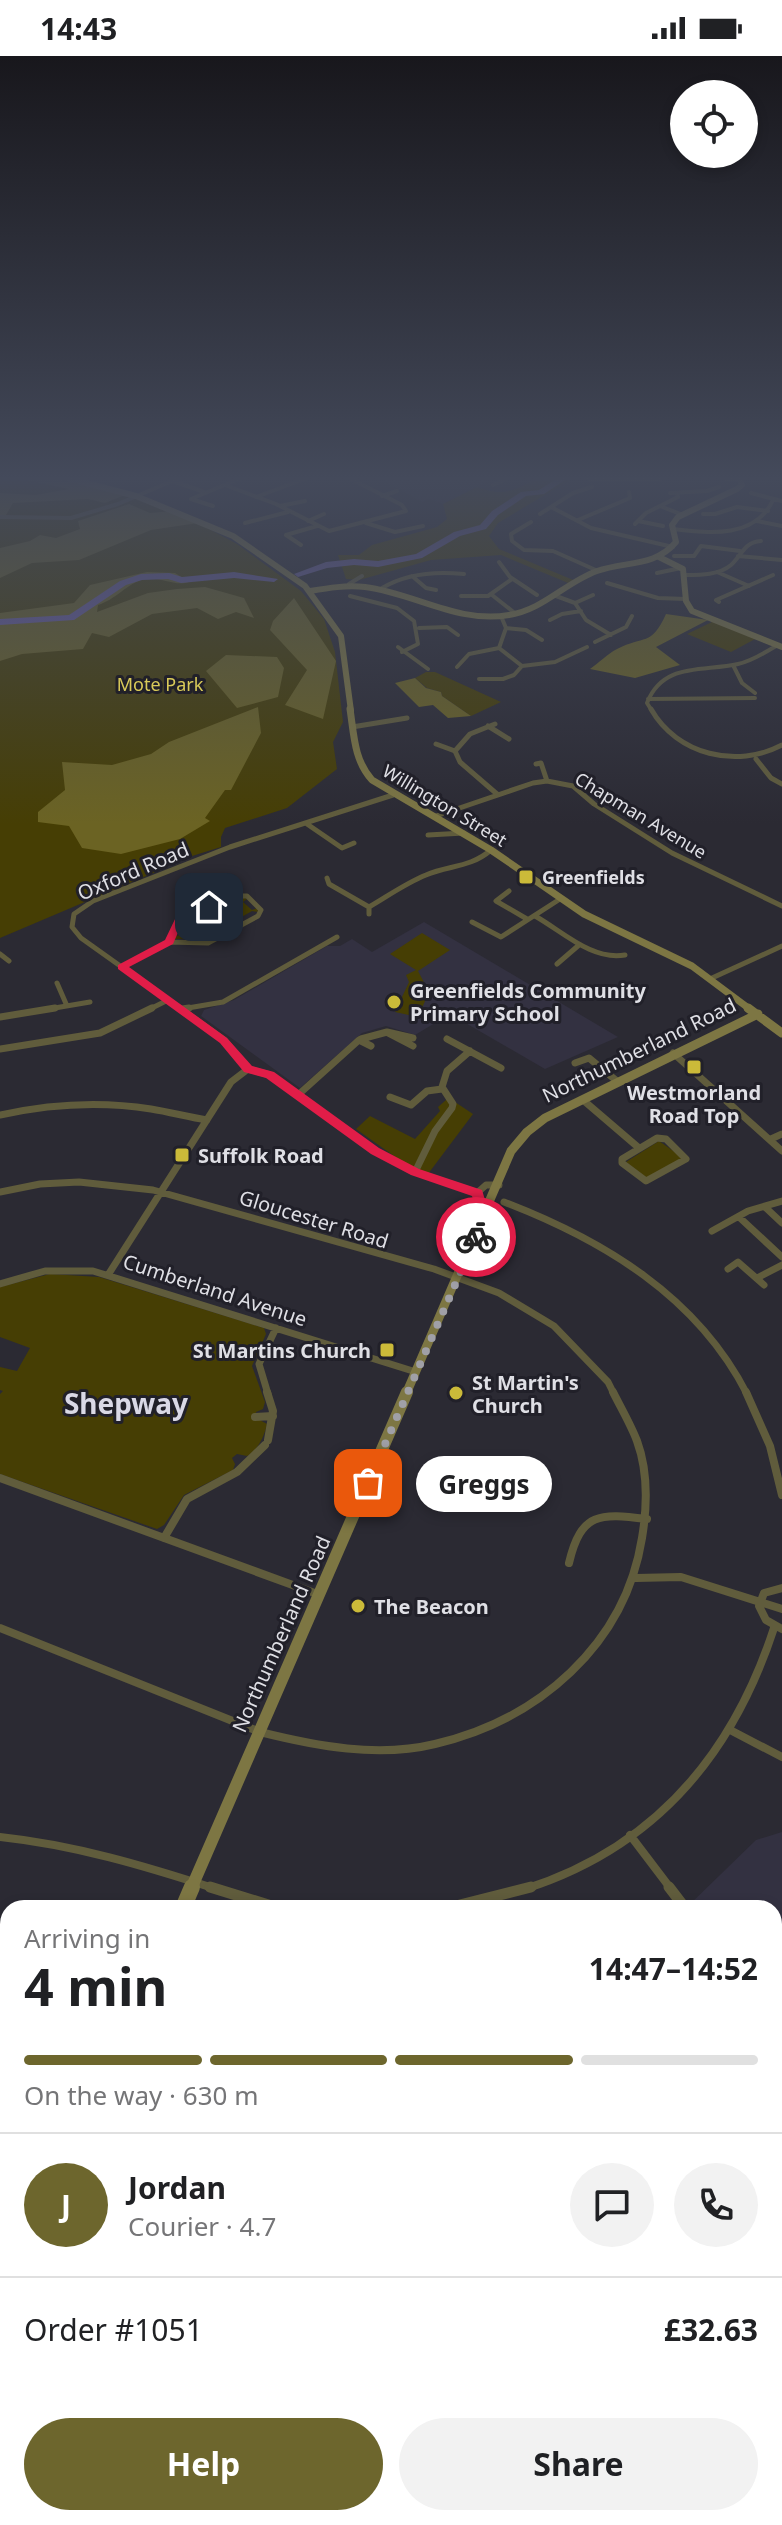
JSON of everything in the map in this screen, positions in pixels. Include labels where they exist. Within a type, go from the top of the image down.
[{"type":"street","name":"Willington Street","points":[[312,593],[341,636],[352,727],[361,768],[393,795],[464,833],[560,899],[712,978],[782,1033]]},
{"type":"street","points":[[397,593],[459,614],[501,616],[533,609],[561,593]]},
{"type":"street","points":[[642,593],[658,598],[686,599]]},
{"type":"street","points":[[686,593],[686,599],[696,614],[780,646]]},
{"type":"street","points":[[719,602],[716,600],[732,593]]},
{"type":"street","points":[[463,598],[492,595],[516,614]]},
{"type":"street","points":[[575,603],[593,595]]},
{"type":"street","points":[[350,596],[400,609],[410,616],[419,628],[418,644],[400,650],[425,667],[414,668]]},
{"type":"street","points":[[556,596],[575,603],[591,625],[611,635]]},
{"type":"street","points":[[400,609],[419,601]]},
{"type":"street","points":[[551,619],[581,611]]},
{"type":"street","points":[[499,648],[506,628],[501,616]]},
{"type":"street","points":[[595,642],[626,627],[630,618]]},
{"type":"street","points":[[419,628],[447,627],[458,633]]},
{"type":"street","points":[[506,628],[526,630],[543,638]]},
{"type":"street","points":[[780,646],[755,659],[733,665],[702,667],[667,676],[656,683],[648,699],[652,716],[676,737],[716,754],[756,759],[782,745]]},
{"type":"street","points":[[459,665],[469,654],[499,648],[522,666],[576,657],[587,647]]},
{"type":"street","points":[[648,699],[755,695],[742,683],[733,665]]},
{"type":"street","points":[[479,679],[505,679],[520,671],[522,666]]},
{"type":"street","points":[[352,727],[407,718]]},
{"type":"street","points":[[455,751],[470,734],[495,724]]},
{"type":"street","points":[[488,726],[509,739]]},
{"type":"street","points":[[436,744],[455,751],[460,762],[497,794]]},
{"type":"street","points":[[756,759],[771,778],[782,784]]},
{"type":"street","points":[[536,764],[541,763],[547,781]]},
{"type":"street","name":"Chapman Avenue","points":[[436,816],[497,794],[547,781],[573,786],[594,804],[672,853],[782,906]]},
{"type":"street","points":[[307,824],[393,795]]},
{"type":"street","points":[[307,824],[342,848],[354,843]]},
{"type":"street","name":"Oxford Road","points":[[307,824],[227,848],[93,901],[74,914],[72,927],[231,1046],[248,1069],[270,1075],[375,1151],[415,1172],[477,1193]]},
{"type":"street","points":[[428,835],[464,833]]},
{"type":"street","points":[[327,878],[329,884],[369,910],[429,873],[469,867],[491,850]]},
{"type":"street","points":[[509,891],[496,901],[527,919]]},
{"type":"street","points":[[122,967],[169,942],[208,943],[258,916],[261,910],[247,896],[234,896],[179,919],[169,942]]},
{"type":"street","points":[[472,922],[501,937],[560,899]]},
{"type":"street","points":[[535,916],[569,935],[579,945],[595,947],[614,957],[625,955]]},
{"type":"street","points":[[182,1009],[223,1002],[337,937]]},
{"type":"street","points":[[557,964],[579,945]]},
{"type":"street","points":[[712,978],[782,946]]},
{"type":"street","points":[[0,954],[9,961]]},
{"type":"street","points":[[57,983],[67,1006]]},
{"type":"street","points":[[0,1049],[100,1033],[168,1000]]},
{"type":"street","points":[[0,1017],[90,1002]]},
{"type":"street","name":"Northumberland Road","points":[[187,1900],[499,1185],[511,1151],[527,1132],[545,1118],[758,1014]]},
{"type":"street","points":[[298,1095],[359,1040],[386,1032],[413,1042]]},
{"type":"street","points":[[447,1039],[501,1068]]},
{"type":"street","points":[[359,1040],[371,1046]]},
{"type":"street","points":[[415,1172],[425,1158],[436,1129],[451,1111],[453,1104],[442,1089],[443,1078],[457,1060],[470,1051]]},
{"type":"street","points":[[673,1053],[782,1151]]},
{"type":"street","points":[[575,1063],[589,1058],[618,1082]]},
{"type":"street","points":[[108,1275],[231,1082],[248,1069]]},
{"type":"street","points":[[390,1097],[411,1105],[427,1091],[442,1089]]},
{"type":"street","points":[[583,1100],[639,1148]]},
{"type":"street","points":[[0,1115],[45,1107],[114,1106],[146,1108],[207,1120]]},
{"type":"street","points":[[771,1139],[782,1134]]},
{"type":"street","points":[[662,1138],[686,1159],[646,1181],[622,1163],[623,1156],[639,1148],[662,1138]]},
{"type":"street","name":"Gloucester Road","points":[[0,1192],[40,1184],[84,1181],[122,1183],[161,1191],[458,1278],[511,1299],[545,1319],[594,1364],[623,1407],[637,1439],[645,1474],[647,1519],[636,1578],[604,1638],[567,1678],[519,1712],[477,1731],[435,1744],[357,1750],[308,1744],[260,1732],[0,1628]]},
{"type":"street","points":[[489,1208],[480,1203],[477,1193],[486,1185],[499,1185]]},
{"type":"street","points":[[712,1231],[748,1211],[782,1201]]},
{"type":"street","points":[[504,1202],[547,1218],[600,1244],[656,1282],[695,1318],[719,1346],[749,1395],[767,1435],[782,1495]]},
{"type":"street","points":[[765,1207],[782,1223]]},
{"type":"street","points":[[739,1217],[782,1257]]},
{"type":"street","points":[[728,1269],[738,1262],[764,1285]]},
{"type":"street","points":[[757,1278],[782,1265]]},
{"type":"street","name":"Cumberland Avenue","points":[[0,1284],[34,1273],[67,1269],[108,1275],[416,1372]]},
{"type":"street","points":[[164,1538],[187,1499],[246,1466],[266,1442],[273,1416],[259,1364],[276,1328]]},
{"type":"street","points":[[255,1417],[273,1416]]},
{"type":"street","points":[[238,1457],[246,1466]]},
{"type":"street","points":[[0,1478],[320,1595]]},
{"type":"street","points":[[569,1563],[582,1525],[590,1518],[613,1514],[647,1519]]},
{"type":"street","points":[[562,1543],[572,1547]]},
{"type":"street","points":[[636,1578],[681,1577],[782,1609]]},
{"type":"street","points":[[759,1601],[768,1589],[782,1588]]},
{"type":"street","points":[[476,1900],[563,1875],[630,1835],[677,1798],[713,1758],[732,1731],[764,1665],[778,1628],[763,1618],[759,1601]]},
{"type":"street","points":[[732,1731],[782,1757]]},
{"type":"street","points":[[630,1835],[679,1900]]},
{"type":"street","points":[[0,1837],[102,1853],[250,1900]]},
{"type":"shaded area","points":[[83,593],[118,593],[98,605],[97,612],[147,593],[227,593],[244,598],[254,618],[236,612],[218,619],[197,608],[152,614],[109,637],[92,633],[83,649],[22,654],[0,661],[0,613],[74,603]]},
{"type":"shaded area","points":[[294,598],[336,661],[323,719],[285,705],[307,670],[270,630],[273,621]]},
{"type":"shaded area","points":[[666,614],[708,620],[656,647],[680,665],[635,678],[590,669],[617,649],[651,636]]},
{"type":"shaded area","points":[[226,655],[277,657],[284,668],[278,697],[237,708],[206,671]]},
{"type":"shaded area","points":[[415,678],[426,688],[441,692],[442,696],[471,716],[448,718],[433,705],[419,707],[395,683]]},
{"type":"shaded area","points":[[258,707],[261,733],[231,790],[225,790],[205,818],[210,821],[180,839],[121,854],[82,848],[69,826],[38,822],[38,812],[65,790],[62,762],[112,765],[151,754],[169,742]]},
{"type":"shaded area","name":"Greenfields Community Primary School","points":[[424,922],[618,1037],[545,1069],[450,1014],[415,1035],[386,1026],[362,1033],[300,1088],[201,1016],[204,1010],[234,1000],[327,946],[340,946],[352,939],[372,952]]},
{"type":"shaded area","points":[[782,1832],[782,1900],[694,1900],[756,1840]]},
{"type":"green space","name":"Mote Park","points":[[0,593],[303,593],[324,619],[335,652],[343,722],[333,742],[337,769],[287,808],[225,828],[221,847],[163,865],[165,868],[0,938]]},
{"type":"green space","points":[[714,621],[757,638],[731,652],[687,634]]},
{"type":"green space","points":[[426,672],[435,672],[501,702],[471,716],[442,696],[441,692],[427,688],[415,678]]},
{"type":"green space","points":[[239,896],[247,899],[243,902],[252,910],[257,908],[258,912],[252,911],[205,942],[201,942],[202,938],[174,939],[173,935],[178,936],[182,925],[177,924],[180,921],[183,923],[193,919],[191,917],[233,903],[231,900]]},
{"type":"green space","points":[[422,933],[450,950],[418,971],[429,992],[418,1017],[395,1012],[409,982],[406,975],[416,970],[390,954]]},
{"type":"green space","points":[[446,1100],[452,1100],[473,1114],[428,1174],[401,1161],[356,1129],[370,1116],[415,1139]]},
{"type":"green space","points":[[659,1141],[682,1157],[681,1160],[647,1178],[626,1162]]},
{"type":"green space","points":[[50,1274],[99,1277],[264,1328],[266,1334],[252,1366],[265,1402],[263,1409],[256,1412],[256,1418],[267,1424],[260,1443],[247,1456],[237,1454],[232,1458],[235,1464],[233,1470],[184,1495],[164,1525],[157,1529],[0,1474],[0,1394],[3,1391],[0,1390],[0,1367],[17,1371],[30,1348],[0,1337],[0,1287]]},
{"type":"waterway","points":[[0,622],[71,618],[108,593]]},
{"type":"way so far","points":[[368,1483],[476,1237]]},
{"type":"place","name":"Greenfields","points":[[526,877]]},
{"type":"place","name":"Greenfields Community Primary School","points":[[394,1002]]},
{"type":"place","name":"Westmorland Road Top","points":[[694,1067]]},
{"type":"place","name":"Suffolk Road","points":[[182,1155]]},
{"type":"place","name":"St Martins Church","points":[[387,1350]]},
{"type":"place","name":"St Martin's Church","points":[[456,1393]]},
{"type":"place","name":"Greggs","points":[[368,1483]]},
{"type":"place","name":"The Beacon","points":[[358,1606]]},
{"type":"district","name":"Shepway","points":[[126,1403]]},
{"type":"route","points":[[209,907],[179,919],[169,942],[122,967],[224,1040],[248,1069],[270,1075],[375,1151],[415,1172],[477,1193],[480,1203],[489,1208],[476,1237]]}]
